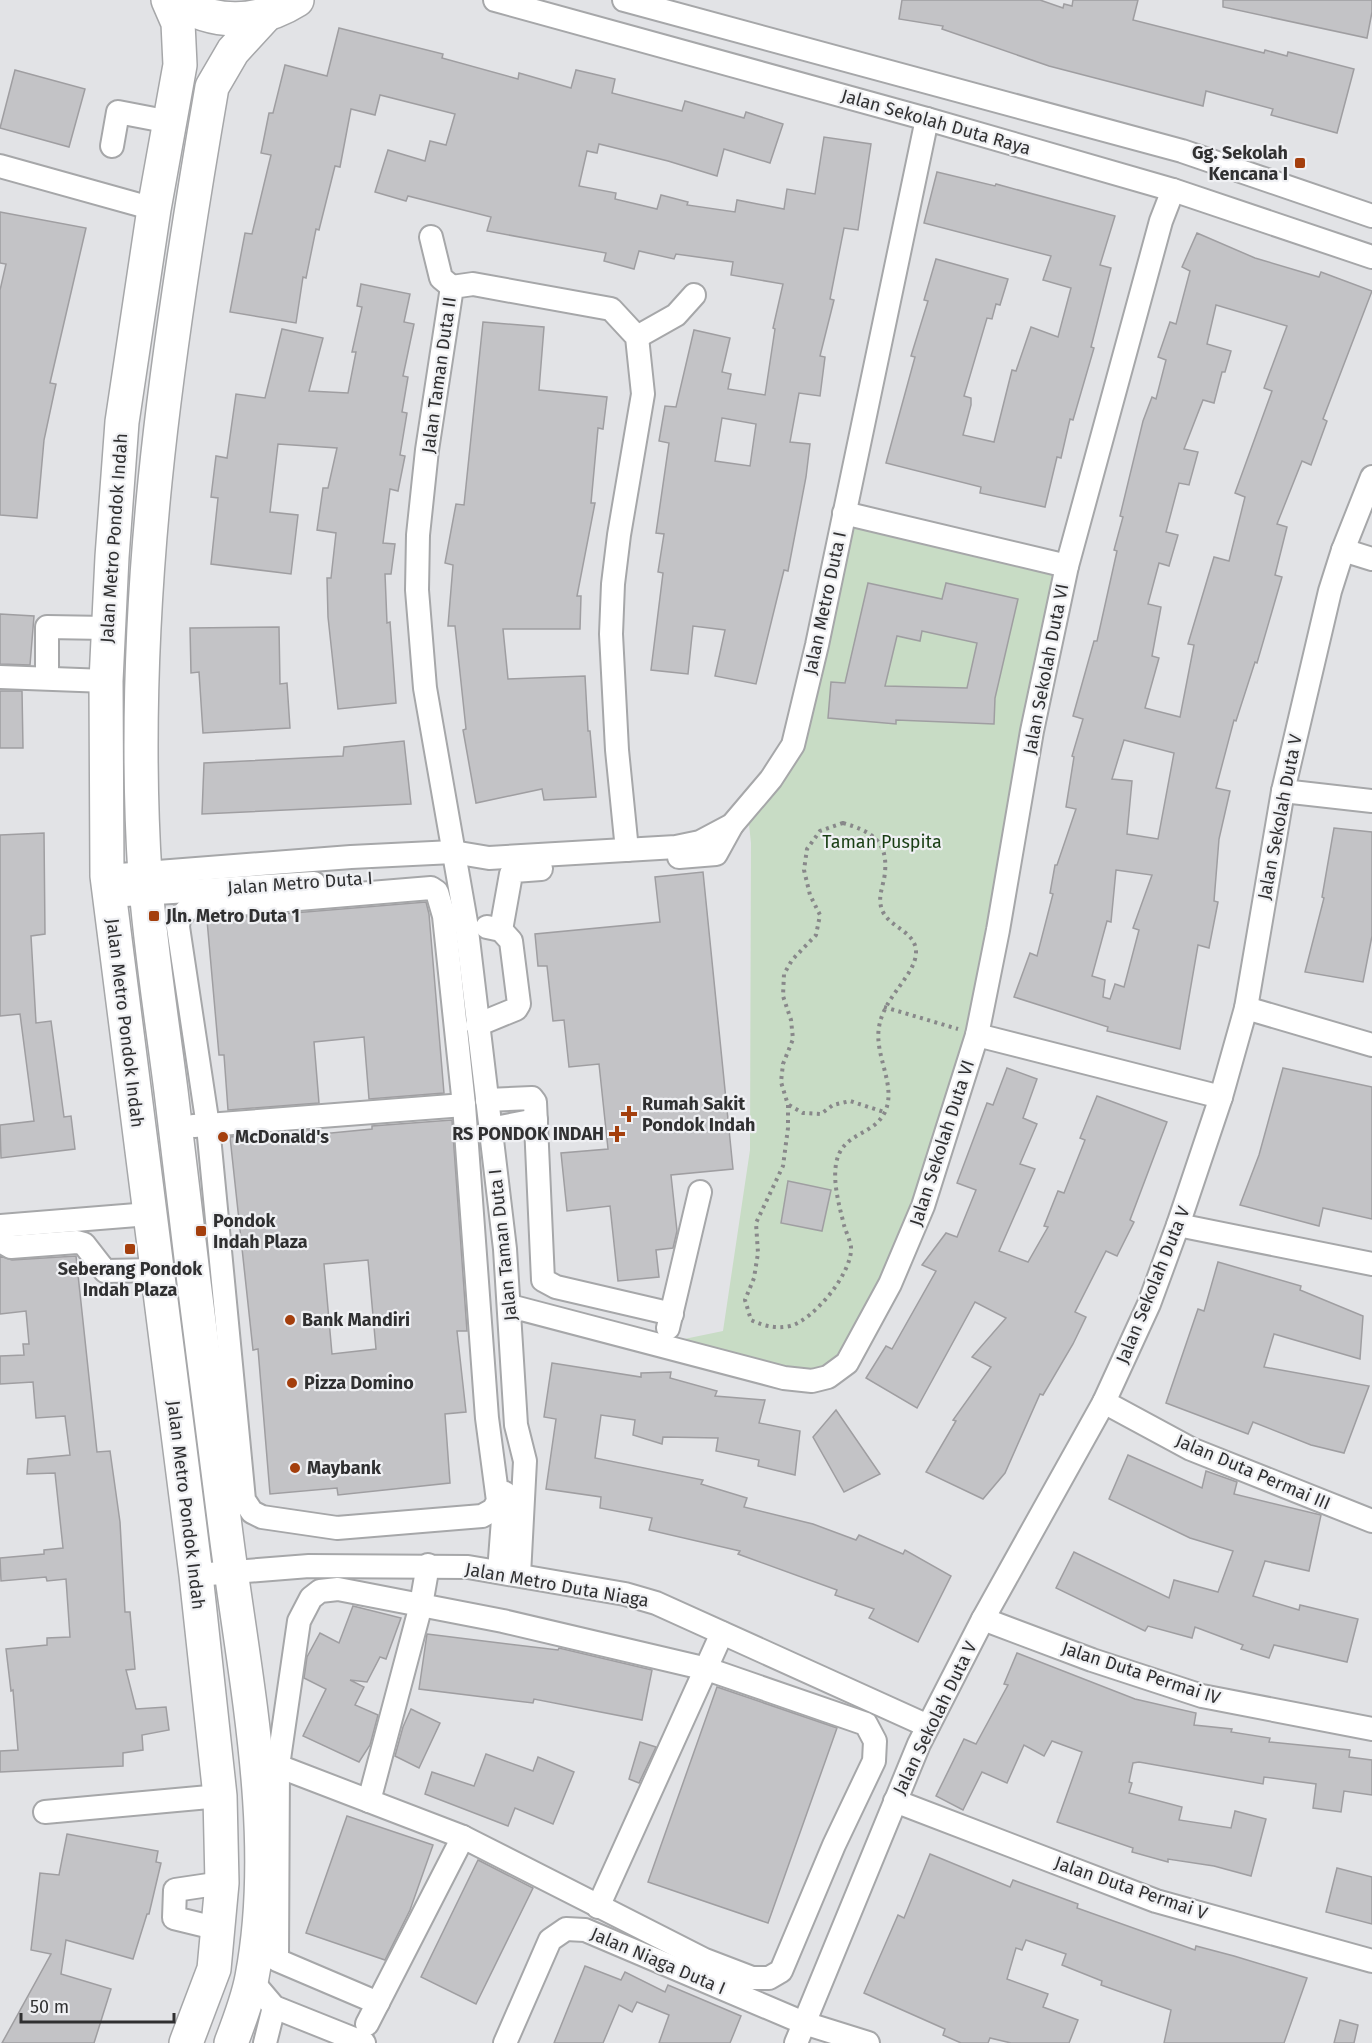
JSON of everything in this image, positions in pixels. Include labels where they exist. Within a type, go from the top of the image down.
[{"type":"highway","name":"Jalan Metro Pondok Indah","points":[[168,0],[178,23],[180,65],[154,209],[122,422],[107,628],[106,681],[108,886],[148,1214],[196,1575],[220,1796],[222,1882],[214,1969],[186,2043]]},
{"type":"highway","points":[[176,0],[198,12],[218,18],[240,19],[266,15],[297,0]]},
{"type":"highway","name":"Jalan Metro Pondok Indah","points":[[231,2043],[252,1981],[258,1932],[267,1764],[247,1681],[231,1571],[175,1128],[146,883],[140,737],[142,635],[167,367],[212,87],[233,51],[266,15]]},
{"type":"street","name":"Jalan Sekolah Duta Raya","points":[[495,0],[927,119],[1173,190],[1367,255]]},
{"type":"street","name":"Jalan Sekolah Duta Raya","points":[[624,0],[1182,151],[1372,215]]},
{"type":"street","points":[[112,146],[118,112],[170,122]]},
{"type":"street","name":"Jalan Metro Duta I","points":[[108,886],[262,874],[351,857],[455,861],[676,847],[700,842],[732,825],[771,779],[793,745],[817,645],[927,119]]},
{"type":"street","points":[[0,166],[154,209]]},
{"type":"street","name":"Jalan Sekolah Duta VI","points":[[510,1306],[784,1378],[812,1381],[828,1377],[847,1363],[890,1284],[923,1206],[977,1035],[999,930],[1032,731],[1067,566],[1161,221],[1173,190]]},
{"type":"street","points":[[1367,255],[1372,215]]},
{"type":"street","points":[[431,237],[441,278],[452,287]]},
{"type":"street","name":"Jalan Taman Duta II","points":[[455,861],[424,687],[417,590],[418,535],[427,450],[452,287],[473,284],[611,309],[637,337]]},
{"type":"street","points":[[627,850],[617,750],[611,634],[613,584],[619,535],[643,394],[637,337],[676,315],[694,295]]},
{"type":"street","name":"Jalan Sekolah Duta V","points":[[800,2033],[928,1726],[983,1619],[1104,1402],[1149,1304],[1221,1097],[1246,1008],[1283,791],[1328,602],[1343,550],[1371,482]]},
{"type":"street","name":"Jalan Sekolah Duta VI","points":[[844,513],[1067,566]]},
{"type":"street","points":[[1343,550],[1372,559]]},
{"type":"street","points":[[47,678],[47,627],[107,628]]},
{"type":"street","points":[[0,677],[106,681]]},
{"type":"street","points":[[1283,791],[1372,801]]},
{"type":"street","points":[[501,930],[511,874],[514,871],[716,854],[732,825]]},
{"type":"street","points":[[351,857],[353,887]]},
{"type":"street","name":"Jalan Metro Duta I","points":[[146,883],[199,899],[262,874],[353,887],[455,861]]},
{"type":"street","name":"Jalan Taman Duta I","points":[[455,861],[466,922],[510,1306],[516,1425],[506,1450],[505,1495],[509,1573]]},
{"type":"street","points":[[353,887],[431,888],[437,891],[444,916],[464,1105],[487,1418],[498,1501],[493,1510],[482,1516],[337,1528],[262,1517],[252,1512],[244,1500],[208,1126],[178,927],[183,912],[199,899],[353,887]]},
{"type":"street","points":[[466,922],[501,930],[511,940],[514,948],[519,1004],[516,1009],[477,1025]]},
{"type":"street","points":[[1246,1008],[1372,1045]]},
{"type":"street","points":[[977,1035],[1221,1097]]},
{"type":"street","points":[[487,1100],[532,1098],[536,1120],[543,1280],[556,1287],[667,1313]]},
{"type":"street","points":[[175,1128],[464,1105]]},
{"type":"street","points":[[489,1129],[536,1120]]},
{"type":"street","points":[[659,1344],[700,1192]]},
{"type":"street","points":[[0,1226],[148,1214]]},
{"type":"street","points":[[1178,1225],[1372,1264]]},
{"type":"street","points":[[0,1241],[11,1247],[77,1242],[84,1244],[105,1271],[156,1270]]},
{"type":"street","name":"Jalan Duta Permai III","points":[[1104,1402],[1191,1449],[1372,1521]]},
{"type":"street","points":[[369,1801],[421,1605],[428,1565]]},
{"type":"street","name":"Jalan Metro Duta Niaga","points":[[196,1575],[309,1566],[428,1565],[468,1567],[509,1573],[625,1594],[656,1603],[928,1726]]},
{"type":"street","points":[[267,1764],[463,1837],[705,1960],[753,1978],[769,1978],[781,1971],[834,1845],[874,1761],[875,1741],[866,1724],[707,1669],[503,1621],[338,1589],[320,1591],[311,1598],[299,1621],[267,1764],[277,1960],[378,2003]]},
{"type":"street","name":"Jalan Duta Permai IV","points":[[983,1619],[1092,1660],[1202,1696],[1372,1729]]},
{"type":"street","points":[[598,1907],[722,1633]]},
{"type":"street","points":[[45,1812],[220,1796]]},
{"type":"street","name":"Jalan Duta Permai V","points":[[895,1801],[1156,1901],[1372,1961]]},
{"type":"street","points":[[252,1981],[274,2007],[365,2034],[378,2003],[463,1837]]},
{"type":"street","points":[[834,1845],[871,1859]]},
{"type":"street","points":[[219,1929],[174,1918],[175,1890],[222,1882]]},
{"type":"street","name":"Jalan Niaga Duta I","points":[[506,2043],[550,1940],[566,1929],[585,1930],[800,2033],[868,2043]]},
{"type":"street","points":[[265,2043],[274,2007]]},
{"type":"path","points":[[843,823],[868,831],[883,849],[885,872],[880,894],[882,911],[892,925],[908,933],[917,950],[913,969],[897,986],[884,1007],[879,1028],[879,1052],[889,1090],[885,1112],[871,1130],[850,1139],[839,1154],[836,1179],[851,1248],[844,1276],[814,1311],[792,1326],[770,1328],[750,1320],[745,1300],[754,1278],[758,1252],[756,1223],[783,1166],[788,1105],[781,1082],[783,1064],[793,1039],[791,1020],[783,996],[784,974],[792,960],[816,935],[820,915],[810,896],[804,870],[807,849],[820,831],[843,823]]},
{"type":"path","points":[[884,1007],[977,1035]]},
{"type":"path","points":[[788,1105],[802,1113],[821,1114],[833,1104],[850,1101],[885,1112]]},
{"type":"green space","name":"Taman Puspita","points":[[841,507],[1071,563],[978,1027],[921,1206],[846,1361],[784,1376],[665,1343],[723,1331],[750,1150],[751,843],[747,806],[785,753]]},
{"type":"building","points":[[902,0],[1040,0],[1063,8],[1064,4],[1072,6],[1073,0],[1138,0],[1133,20],[1264,53],[1265,50],[1287,56],[1288,52],[1354,69],[1337,133],[1271,115],[1273,109],[1206,91],[1203,106],[1049,66],[942,29],[943,26],[899,19]]},
{"type":"building","points":[[1223,0],[1372,0],[1372,12],[1367,38],[1223,7]]},
{"type":"building","points":[[339,28],[443,54],[442,58],[518,79],[519,73],[571,88],[576,70],[615,79],[612,93],[682,111],[685,101],[744,118],[746,112],[783,124],[770,163],[724,149],[717,176],[599,144],[597,153],[587,151],[579,186],[616,193],[615,199],[657,209],[661,195],[688,202],[687,205],[735,212],[737,200],[784,209],[787,189],[815,194],[824,137],[871,144],[858,230],[844,228],[830,299],[834,300],[820,356],[825,357],[820,396],[799,393],[790,442],[810,444],[806,477],[788,571],[784,570],[756,684],[715,676],[725,630],[693,626],[688,674],[651,670],[663,573],[658,572],[664,534],[656,533],[669,443],[659,441],[665,406],[676,407],[694,330],[730,338],[722,372],[731,374],[728,389],[765,395],[775,329],[773,328],[783,284],[731,275],[733,262],[676,254],[674,259],[639,251],[634,269],[604,261],[606,253],[487,231],[491,217],[408,196],[406,201],[375,192],[388,150],[425,161],[430,141],[446,145],[455,114],[380,95],[375,115],[351,109],[340,167],[335,166],[319,230],[316,229],[306,278],[303,277],[296,323],[230,312],[245,233],[252,234],[271,155],[261,153],[269,113],[273,113],[285,65],[327,76]],"holes":[[[722,418],[756,424],[750,466],[715,461]]]},
{"type":"building","points":[[15,70],[85,89],[69,147],[0,128]]},
{"type":"building","points":[[937,172],[995,186],[996,184],[1115,216],[1100,265],[1111,268],[1091,347],[1094,348],[1073,420],[1070,419],[1061,458],[1057,457],[1045,507],[980,493],[981,487],[886,463],[915,357],[911,356],[928,301],[924,300],[936,259],[1008,279],[1000,305],[996,304],[992,319],[987,318],[964,396],[971,398],[971,405],[963,435],[994,442],[1012,370],[1016,371],[1031,327],[1058,337],[1071,288],[1043,280],[1051,256],[924,223]]},
{"type":"building","points":[[0,212],[86,228],[50,383],[56,384],[44,440],[37,518],[0,515],[0,290],[6,264],[0,263]]},
{"type":"building","points":[[1197,233],[1255,258],[1319,277],[1321,272],[1372,291],[1323,419],[1327,421],[1311,465],[1302,461],[1277,524],[1287,527],[1275,575],[1282,577],[1257,663],[1255,662],[1236,721],[1234,720],[1216,788],[1230,791],[1219,839],[1214,901],[1218,902],[1209,948],[1198,945],[1180,1049],[1107,1031],[1108,1027],[1014,997],[1030,953],[1037,956],[1053,894],[1050,893],[1055,865],[1057,865],[1076,809],[1066,807],[1074,757],[1072,756],[1083,719],[1073,716],[1094,641],[1097,641],[1117,551],[1114,550],[1123,517],[1120,516],[1143,421],[1152,397],[1156,399],[1166,360],[1158,357],[1170,322],[1176,324],[1190,271],[1182,267]],"holes":[[[1216,305],[1287,326],[1264,388],[1272,391],[1235,493],[1245,497],[1229,561],[1214,557],[1188,644],[1194,645],[1180,717],[1145,708],[1159,658],[1152,656],[1161,607],[1148,604],[1159,563],[1169,566],[1178,535],[1166,532],[1179,483],[1189,485],[1198,452],[1184,449],[1203,400],[1214,403],[1222,372],[1225,372],[1231,351],[1207,344]],[[1124,740],[1174,753],[1158,839],[1127,834],[1132,781],[1112,779]],[[1116,870],[1152,875],[1133,928],[1139,930],[1124,987],[1115,984],[1110,999],[1103,997],[1105,980],[1092,976],[1107,921],[1111,922]]]},
{"type":"building","points":[[361,284],[410,294],[404,322],[414,324],[403,376],[408,377],[402,412],[407,413],[400,455],[405,456],[398,491],[390,489],[383,543],[395,544],[391,574],[385,574],[387,623],[390,622],[396,703],[338,709],[328,617],[327,578],[331,578],[336,533],[317,530],[323,488],[328,488],[337,448],[278,444],[270,512],[298,515],[291,574],[211,564],[218,498],[211,497],[216,456],[227,458],[236,394],[265,398],[282,329],[323,338],[309,391],[348,393],[356,352],[352,352],[362,307],[357,306]]},
{"type":"building","points":[[483,322],[544,327],[539,390],[607,397],[603,429],[598,428],[591,503],[595,503],[577,596],[581,596],[580,629],[503,629],[508,679],[585,676],[588,731],[590,731],[596,797],[544,800],[542,789],[476,803],[463,730],[466,729],[455,626],[448,626],[453,565],[445,563],[456,504],[464,505]]},
{"type":"building","points":[[868,583],[942,599],[946,583],[1018,599],[995,698],[994,724],[896,720],[896,724],[828,718],[831,682],[845,683]],"holes":[[[922,631],[977,643],[967,688],[885,686],[897,636],[920,641]]]},
{"type":"building","points":[[0,614],[34,616],[30,665],[0,664]]},
{"type":"building","points":[[279,627],[280,684],[287,683],[290,728],[203,733],[199,672],[191,673],[190,628]]},
{"type":"building","points":[[0,691],[22,691],[23,748],[0,748]]},
{"type":"building","points":[[404,741],[411,804],[202,814],[204,763],[343,756],[344,747]]},
{"type":"building","points":[[1334,828],[1372,832],[1372,936],[1363,982],[1305,972],[1324,898],[1322,897]]},
{"type":"building","points":[[44,833],[45,934],[31,936],[36,1023],[51,1021],[64,1117],[71,1116],[75,1149],[1,1158],[0,1125],[34,1121],[20,1014],[0,1016],[0,835]]},
{"type":"building","points":[[703,872],[733,1169],[671,1175],[677,1231],[673,1248],[656,1250],[659,1277],[618,1281],[610,1206],[567,1211],[561,1153],[608,1149],[599,1064],[569,1067],[564,1020],[553,1021],[547,966],[538,966],[535,934],[660,922],[655,877]]},
{"type":"building","points":[[426,902],[429,914],[444,1093],[369,1099],[364,1037],[314,1042],[319,1103],[228,1110],[224,1055],[219,1055],[207,920]]},
{"type":"building","points":[[1007,1068],[1037,1079],[1023,1118],[1037,1124],[1020,1164],[1035,1169],[999,1251],[1028,1262],[1048,1227],[1044,1226],[1058,1191],[1064,1193],[1085,1140],[1080,1138],[1097,1096],[1167,1122],[1130,1220],[1134,1222],[1117,1256],[1106,1251],[1075,1312],[1086,1317],[1073,1344],[1043,1395],[1040,1394],[1005,1473],[983,1499],[926,1472],[956,1421],[953,1420],[991,1367],[972,1357],[1006,1318],[975,1302],[917,1408],[866,1378],[886,1346],[892,1349],[936,1271],[922,1265],[946,1233],[957,1237],[976,1190],[957,1183],[987,1103],[993,1105]]},
{"type":"building","points":[[1283,1068],[1372,1087],[1372,1219],[1323,1208],[1319,1226],[1240,1205],[1259,1155]]},
{"type":"building","points":[[452,1120],[467,1331],[457,1331],[466,1412],[445,1414],[450,1483],[338,1495],[337,1488],[270,1494],[258,1349],[253,1350],[230,1137],[321,1130],[321,1134],[372,1129],[372,1126]],"holes":[[[368,1260],[376,1349],[332,1354],[324,1264]]]},
{"type":"building","points":[[788,1181],[831,1190],[822,1231],[781,1223]]},
{"type":"building","points":[[0,1256],[12,1260],[76,1256],[97,1452],[110,1451],[120,1522],[125,1612],[130,1612],[135,1669],[126,1670],[136,1709],[166,1707],[169,1730],[142,1735],[143,1750],[123,1753],[123,1766],[0,1772],[0,1751],[18,1750],[13,1690],[11,1691],[6,1649],[47,1645],[47,1638],[70,1637],[66,1579],[47,1581],[46,1577],[1,1581],[0,1558],[44,1554],[44,1550],[63,1548],[55,1473],[27,1474],[28,1459],[70,1455],[65,1416],[36,1418],[33,1382],[0,1384],[0,1356],[24,1355],[23,1344],[29,1344],[26,1311],[0,1314]]},
{"type":"building","points":[[1218,1262],[1301,1286],[1300,1290],[1363,1316],[1360,1359],[1274,1334],[1264,1367],[1369,1386],[1344,1453],[1311,1445],[1253,1422],[1248,1434],[1166,1403],[1198,1309],[1204,1311]]},
{"type":"building","points":[[552,1363],[641,1377],[641,1373],[671,1372],[670,1378],[717,1391],[715,1396],[765,1400],[759,1423],[800,1431],[795,1475],[758,1466],[759,1460],[716,1451],[718,1438],[663,1437],[662,1444],[633,1435],[635,1420],[601,1415],[595,1458],[703,1480],[701,1484],[747,1498],[744,1507],[813,1524],[856,1540],[859,1535],[903,1554],[905,1550],[951,1576],[918,1642],[869,1618],[874,1609],[835,1595],[837,1590],[738,1554],[740,1551],[649,1530],[652,1518],[600,1508],[601,1497],[546,1489],[556,1419],[544,1417]]},
{"type":"building","points":[[836,1410],[880,1474],[844,1492],[813,1437]]},
{"type":"building","points":[[1128,1455],[1202,1488],[1206,1471],[1237,1482],[1234,1494],[1321,1515],[1309,1571],[1265,1561],[1253,1596],[1299,1610],[1300,1605],[1358,1619],[1347,1662],[1274,1645],[1269,1658],[1241,1649],[1243,1645],[1195,1627],[1192,1638],[1148,1626],[1145,1631],[1056,1588],[1074,1552],[1169,1598],[1174,1580],[1218,1592],[1233,1551],[1190,1538],[1109,1499]]},
{"type":"building","points":[[353,1606],[401,1618],[386,1659],[380,1657],[367,1682],[350,1680],[364,1687],[355,1705],[378,1715],[370,1745],[359,1762],[303,1736],[326,1689],[304,1678],[307,1657],[320,1633],[339,1643]]},
{"type":"building","points":[[427,1634],[558,1650],[559,1648],[652,1670],[642,1720],[534,1699],[533,1703],[419,1689]]},
{"type":"building","points":[[1017,1653],[1135,1699],[1196,1713],[1194,1725],[1232,1729],[1231,1732],[1270,1738],[1269,1742],[1350,1750],[1349,1757],[1372,1760],[1372,1795],[1344,1791],[1341,1812],[1313,1808],[1316,1784],[1264,1777],[1263,1784],[1139,1762],[1133,1763],[1129,1793],[1182,1807],[1179,1820],[1231,1828],[1235,1811],[1266,1819],[1251,1876],[1214,1866],[1168,1859],[1168,1862],[1132,1852],[1133,1848],[1057,1822],[1082,1752],[1052,1741],[1044,1756],[1024,1745],[1007,1783],[982,1772],[963,1810],[936,1796],[964,1739],[976,1744],[1008,1685],[1004,1684]]},
{"type":"building","points":[[717,1687],[837,1728],[768,1923],[648,1882]]},
{"type":"building","points":[[411,1709],[440,1723],[419,1768],[395,1756]]},
{"type":"building","points":[[640,1742],[656,1747],[639,1783],[629,1779]]},
{"type":"building","points":[[486,1754],[533,1771],[538,1757],[574,1772],[553,1824],[515,1808],[508,1826],[425,1794],[432,1772],[474,1786]]},
{"type":"building","points":[[347,1816],[433,1845],[410,1910],[385,1960],[306,1933]]},
{"type":"building","points":[[67,1834],[158,1851],[156,1862],[161,1863],[149,1914],[147,1914],[133,1959],[66,1940],[61,1974],[111,1989],[94,2043],[2,2043],[51,1954],[31,1950],[40,1873],[59,1875]]},
{"type":"building","points":[[930,1854],[1010,1887],[1013,1880],[1078,1904],[1077,1908],[1195,1950],[1196,1946],[1307,1978],[1284,2043],[1164,2043],[1171,2010],[1101,1985],[1102,1981],[1062,1965],[1066,1954],[1026,1940],[1022,1950],[1016,1948],[1007,1979],[1048,1994],[1043,2007],[1078,2020],[1069,2043],[1011,2043],[990,2038],[988,2043],[961,2043],[943,2035],[945,2029],[864,1993],[898,1915],[904,1918]]},
{"type":"building","points":[[478,1860],[533,1888],[476,2004],[421,1977]]},
{"type":"building","points":[[1337,1868],[1372,1877],[1372,1924],[1326,1912]]},
{"type":"building","points":[[585,1966],[621,1980],[625,1972],[665,1992],[668,1985],[741,2016],[730,2043],[659,2043],[669,2015],[637,2002],[632,2012],[619,2005],[603,2043],[554,2043]]},
{"type":"building","points":[[1340,2020],[1358,2025],[1354,2043],[1334,2043]]},
{"type":"place","name":"Gg. Sekolah Kencana I","points":[[1300,163]]},
{"type":"place","name":"Jln. Metro Duta 1","points":[[154,916]]},
{"type":"place","name":"Rumah Sakit Pondok Indah","points":[[629,1114]]},
{"type":"place","name":"RS PONDOK INDAH","points":[[617,1134]]},
{"type":"place","name":"McDonald's","points":[[223,1137]]},
{"type":"place","name":"Pondok Indah Plaza","points":[[201,1231]]},
{"type":"place","name":"Seberang Pondok Indah Plaza","points":[[130,1249]]},
{"type":"place","name":"Bank Mandiri","points":[[290,1320]]},
{"type":"place","name":"Pizza Domino","points":[[292,1383]]},
{"type":"place","name":"Maybank","points":[[295,1468]]}]
